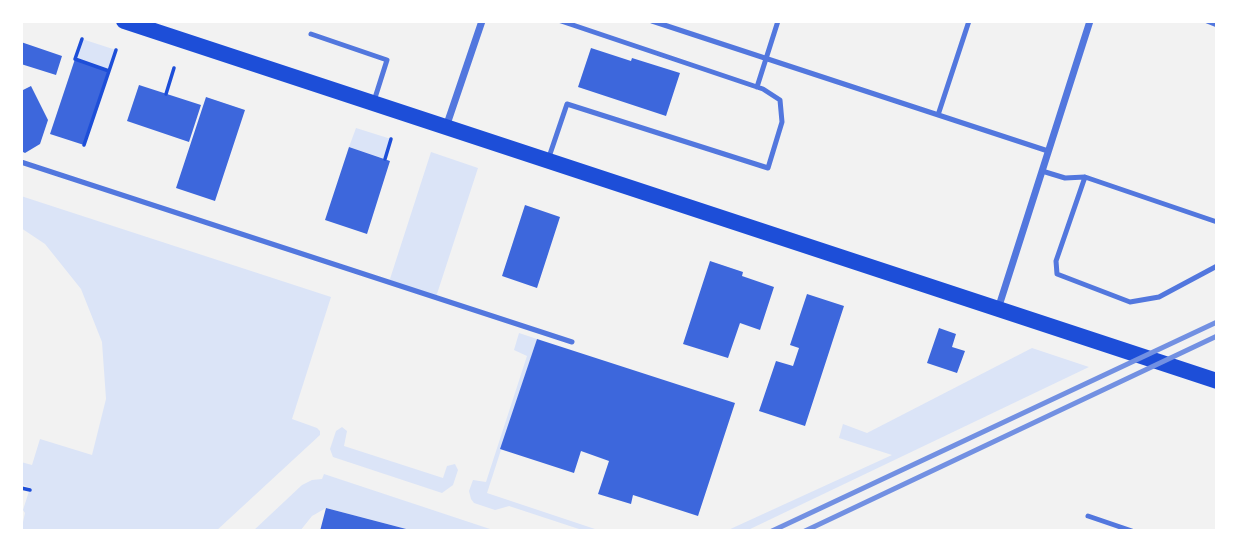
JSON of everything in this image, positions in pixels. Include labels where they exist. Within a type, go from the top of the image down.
[{"type":"main road","points":[[124,21],[1217,381]]},
{"type":"street","points":[[446,128],[482,21]]},
{"type":"street","points":[[998,309],[1090,21]]},
{"type":"lane","points":[[548,162],[567,104],[768,168],[782,122],[780,100],[757,87],[561,21]]},
{"type":"lane","points":[[652,21],[1048,151]]},
{"type":"lane","points":[[757,87],[778,21]]},
{"type":"lane","points":[[938,115],[969,21]]},
{"type":"lane","points":[[1207,21],[1217,25]]},
{"type":"lane","points":[[311,34],[387,60],[373,104]]},
{"type":"lane","points":[[21,162],[572,342]]},
{"type":"lane","points":[[1042,171],[1065,177],[1085,177],[1217,222]]},
{"type":"lane","points":[[1085,177],[1056,261],[1057,274],[1130,302],[1158,297],[1217,266]]},
{"type":"lane","points":[[1088,516],[1132,531]]},
{"type":"path","points":[[82,38],[75,59],[109,71]]},
{"type":"path","points":[[84,145],[116,50]]},
{"type":"path","points":[[166,94],[174,68]]},
{"type":"path","points":[[384,159],[391,139]]},
{"type":"path","points":[[21,488],[30,490]]},
{"type":"shaded area","points":[[82,39],[116,50],[109,71],[75,59]]},
{"type":"shaded area","points":[[356,128],[391,139],[385,159],[349,147]]},
{"type":"shaded area","points":[[431,152],[478,168],[436,297],[389,282]]},
{"type":"shaded area","points":[[21,196],[331,297],[292,419],[317,428],[320,435],[216,531],[21,531],[25,513],[23,510],[30,488],[21,484],[21,462],[32,465],[40,439],[92,455],[106,399],[102,342],[81,289],[45,244],[21,228]]},
{"type":"shaded area","points":[[519,333],[537,339],[487,493],[601,531],[585,531],[509,506],[495,510],[474,503],[471,499],[469,491],[473,480],[486,482],[527,356],[514,350]]},
{"type":"shaded area","points":[[1032,348],[1089,367],[746,531],[726,531],[892,455],[839,438],[843,424],[867,433]]},
{"type":"shaded area","points":[[342,427],[347,431],[344,446],[443,478],[447,466],[455,464],[458,470],[453,485],[442,493],[333,457],[330,449],[336,431]]},
{"type":"shaded area","points":[[324,474],[496,531],[414,531],[326,508],[312,516],[300,531],[253,531],[302,485],[322,479]]},
{"type":"building","points":[[21,42],[62,56],[56,75],[21,64]]},
{"type":"building","points":[[591,48],[680,73],[666,116],[578,87]]},
{"type":"building","points":[[75,59],[109,71],[84,145],[50,134]]},
{"type":"building","points":[[139,85],[201,105],[189,142],[127,121]]},
{"type":"building","points":[[31,86],[48,120],[40,144],[25,153],[21,151],[21,91]]},
{"type":"building","points":[[206,97],[245,110],[215,201],[176,188]]},
{"type":"building","points":[[349,147],[390,161],[367,234],[325,220]]},
{"type":"building","points":[[525,205],[560,217],[537,288],[502,276]]},
{"type":"building","points":[[710,261],[743,272],[742,276],[774,287],[760,330],[740,323],[728,358],[683,344]]},
{"type":"building","points":[[807,294],[844,306],[805,426],[759,411],[776,361],[793,366],[799,348],[790,345]]},
{"type":"building","points":[[939,328],[956,334],[952,347],[965,351],[957,373],[927,363]]},
{"type":"building","points":[[537,339],[735,403],[698,516],[633,495],[631,504],[598,494],[609,461],[581,451],[574,473],[500,449]]},
{"type":"building","points":[[326,508],[410,530],[410,531],[320,531]]},
{"type":"railway","points":[[772,531],[1217,322]]},
{"type":"railway","points":[[805,531],[1217,336]]}]
